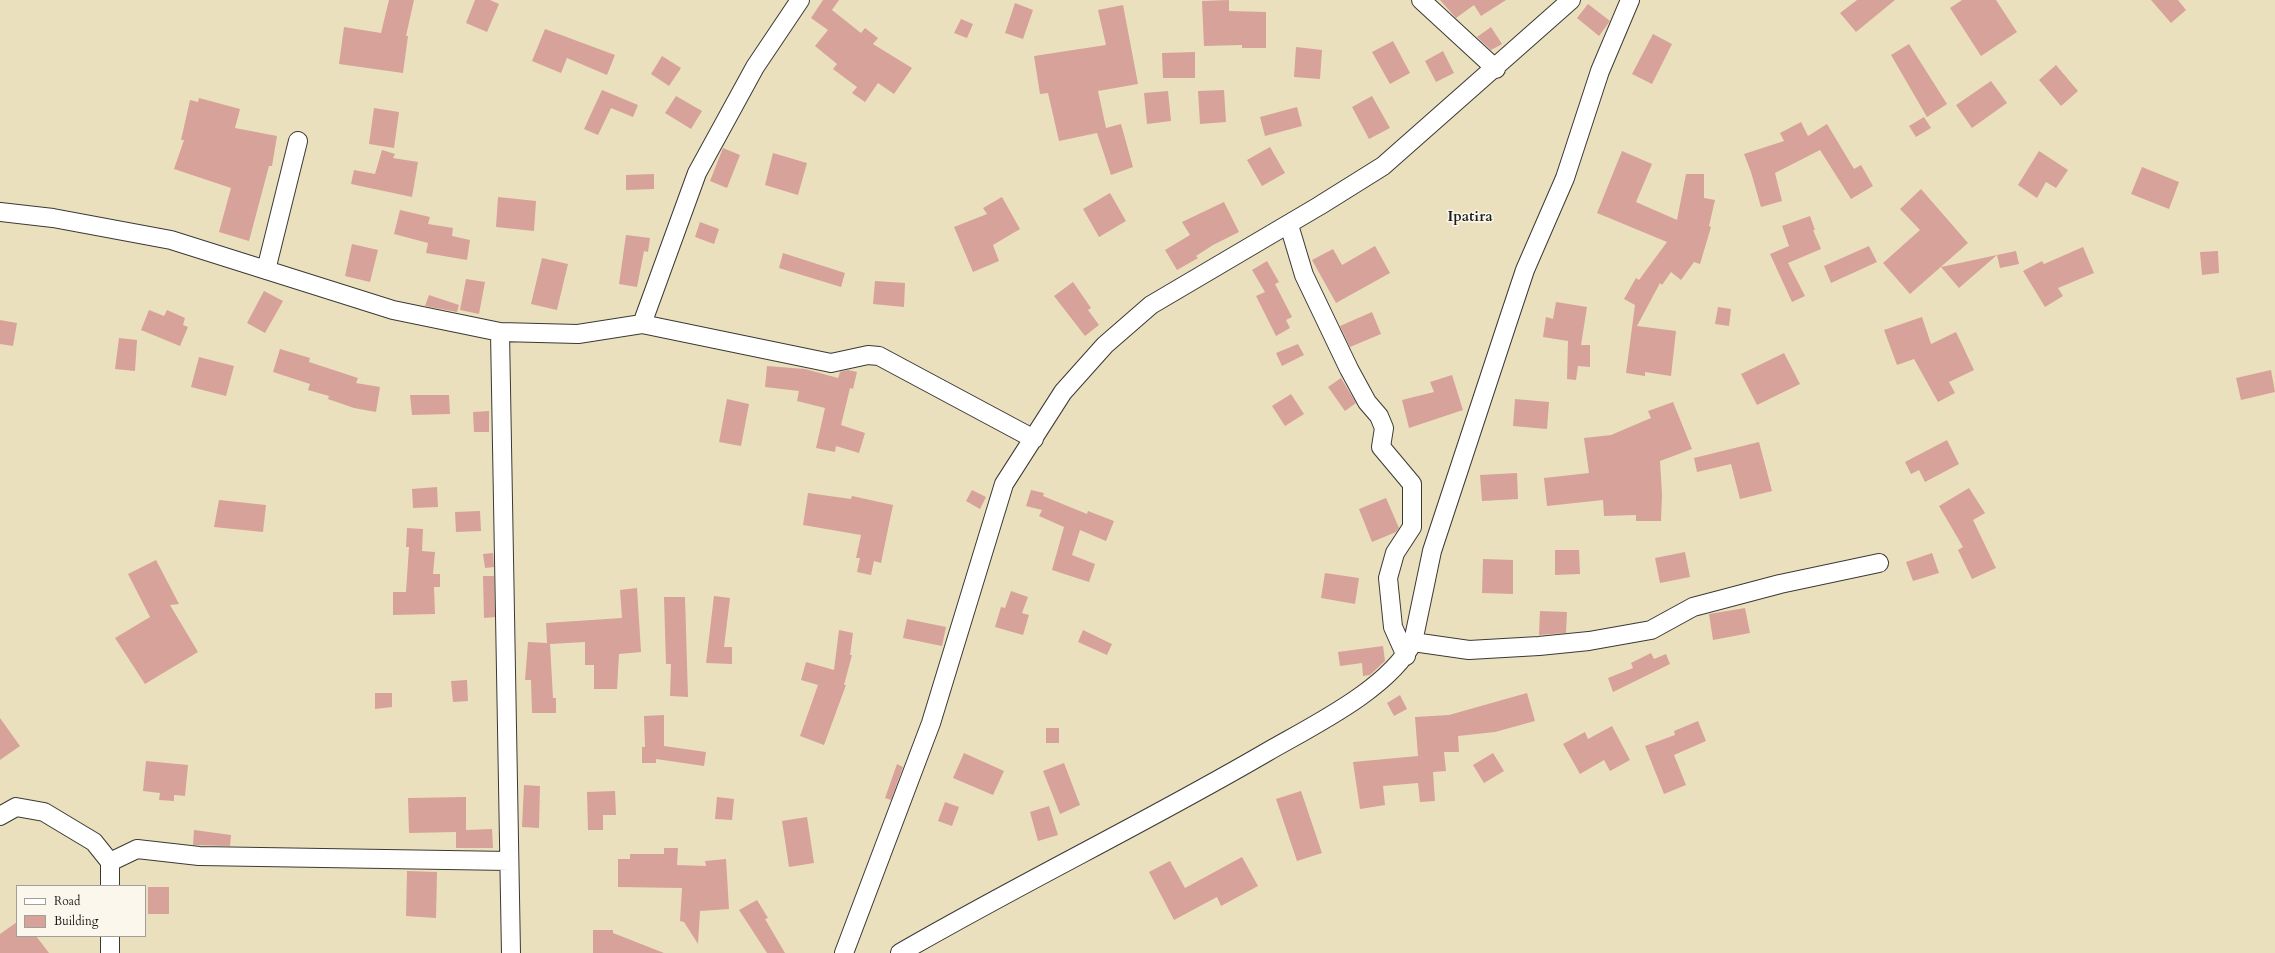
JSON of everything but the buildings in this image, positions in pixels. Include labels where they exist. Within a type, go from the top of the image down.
[{"type":"street","points":[[642,324],[697,173],[755,67],[800,0]]},
{"type":"street","points":[[1421,0],[1496,69]]},
{"type":"street","points":[[844,953],[932,723],[1004,484],[1063,392],[1105,345],[1151,305],[1289,225],[1383,166],[1496,69],[1571,0]]},
{"type":"street","points":[[900,953],[973,911],[1203,789],[1322,721],[1368,690],[1409,649],[1432,551],[1525,270],[1565,178],[1600,71],[1630,0]]},
{"type":"street","points":[[266,270],[298,141]]},
{"type":"street","points":[[0,212],[53,218],[171,240],[393,310],[500,332],[578,334],[642,324],[831,362],[868,355],[879,356],[1034,439]]},
{"type":"street","points":[[1289,225],[1304,274],[1349,369],[1367,402],[1379,416],[1384,428],[1381,447],[1412,484],[1412,527],[1395,553],[1388,578],[1393,627],[1409,649]]},
{"type":"street","points":[[500,332],[511,953]]},
{"type":"street","points":[[1409,649],[1469,650],[1538,646],[1597,640],[1651,630],[1693,607],[1780,584],[1879,563]]},
{"type":"street","points":[[0,816],[16,807],[44,812],[94,842],[110,862],[110,885]]},
{"type":"street","points":[[110,862],[137,849],[199,856],[509,861]]},
{"type":"street","points":[[110,937],[110,953]]},
{"type":"district","name":"Ipatira","points":[[1470,218]]}]
